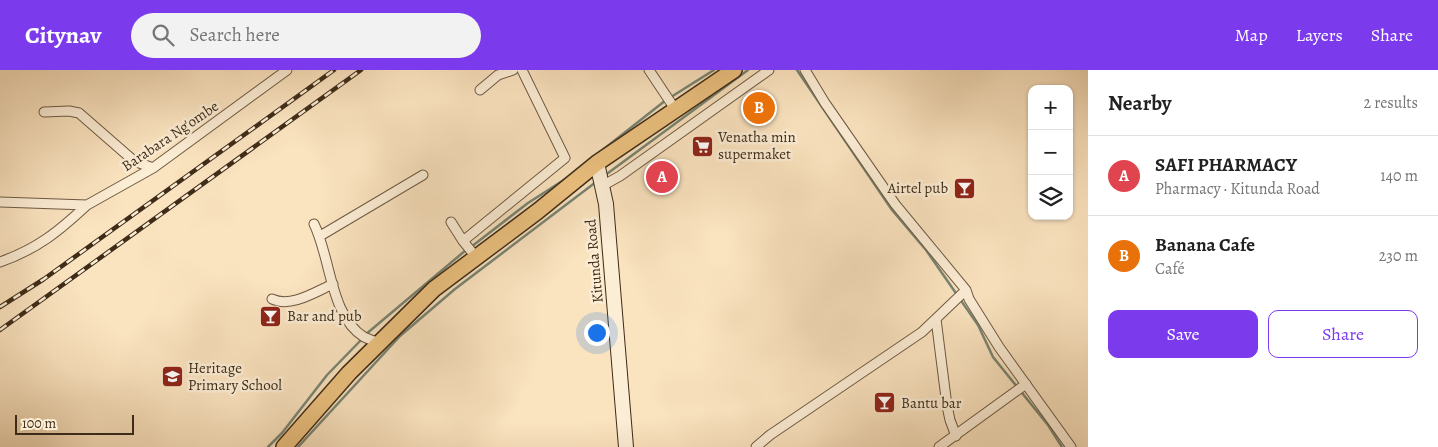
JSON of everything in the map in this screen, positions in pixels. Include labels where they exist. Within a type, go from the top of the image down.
[{"type":"main road","points":[[284,447],[378,342],[434,289],[538,211],[597,163],[676,109],[725,72]]},
{"type":"street","name":"Barabara Ng'ombe","points":[[0,262],[31,249],[56,234],[87,205],[153,168],[287,70]]},
{"type":"street","points":[[480,90],[498,75],[513,70]]},
{"type":"street","points":[[463,241],[566,158],[522,70]]},
{"type":"street","points":[[649,70],[676,109]]},
{"type":"street","points":[[602,186],[620,176],[769,70]]},
{"type":"street","points":[[805,70],[894,204],[966,290],[969,299],[1071,447]]},
{"type":"street","points":[[44,112],[69,111],[79,113],[134,161],[153,168]]},
{"type":"street","name":"Kitunda Road","points":[[597,163],[606,204],[626,447]]},
{"type":"street","points":[[320,236],[423,175]]},
{"type":"street","points":[[0,202],[87,205]]},
{"type":"street","points":[[451,222],[476,257]]},
{"type":"street","points":[[314,224],[320,236],[338,303],[345,318],[363,337],[378,342]]},
{"type":"street","points":[[272,299],[280,302],[291,302],[333,284]]},
{"type":"street","points":[[756,447],[770,435],[922,332],[966,290]]},
{"type":"street","points":[[936,319],[947,406],[956,436]]},
{"type":"street","points":[[939,447],[1026,384]]},
{"type":"waterway","points":[[671,97],[714,70]]},
{"type":"waterway","points":[[604,176],[748,70]]},
{"type":"waterway","points":[[797,70],[892,210],[926,250],[978,325],[993,357],[1048,425],[1062,447]]},
{"type":"waterway","points":[[600,152],[666,100]]},
{"type":"waterway","points":[[471,247],[528,203],[570,176]]},
{"type":"waterway","points":[[298,447],[400,336],[455,289],[596,182]]},
{"type":"waterway","points":[[365,335],[466,250]]},
{"type":"waterway","points":[[268,447],[282,433],[327,375],[362,339]]},
{"type":"railway","points":[[0,307],[44,279],[334,70]]},
{"type":"railway","points":[[0,330],[361,70]]},
{"type":"place","name":"Banana Cafe","points":[[759,108]]},
{"type":"place","name":"Venatha min supermaket","points":[[702,146]]},
{"type":"place","name":"SAFI PHARMACY","points":[[662,177]]},
{"type":"place","name":"Airtel pub","points":[[964,188]]},
{"type":"place","name":"Bar and pub","points":[[271,316]]},
{"type":"place","name":"Heritage Primary School","points":[[172,377]]},
{"type":"place","name":"Bantu bar","points":[[885,403]]}]
